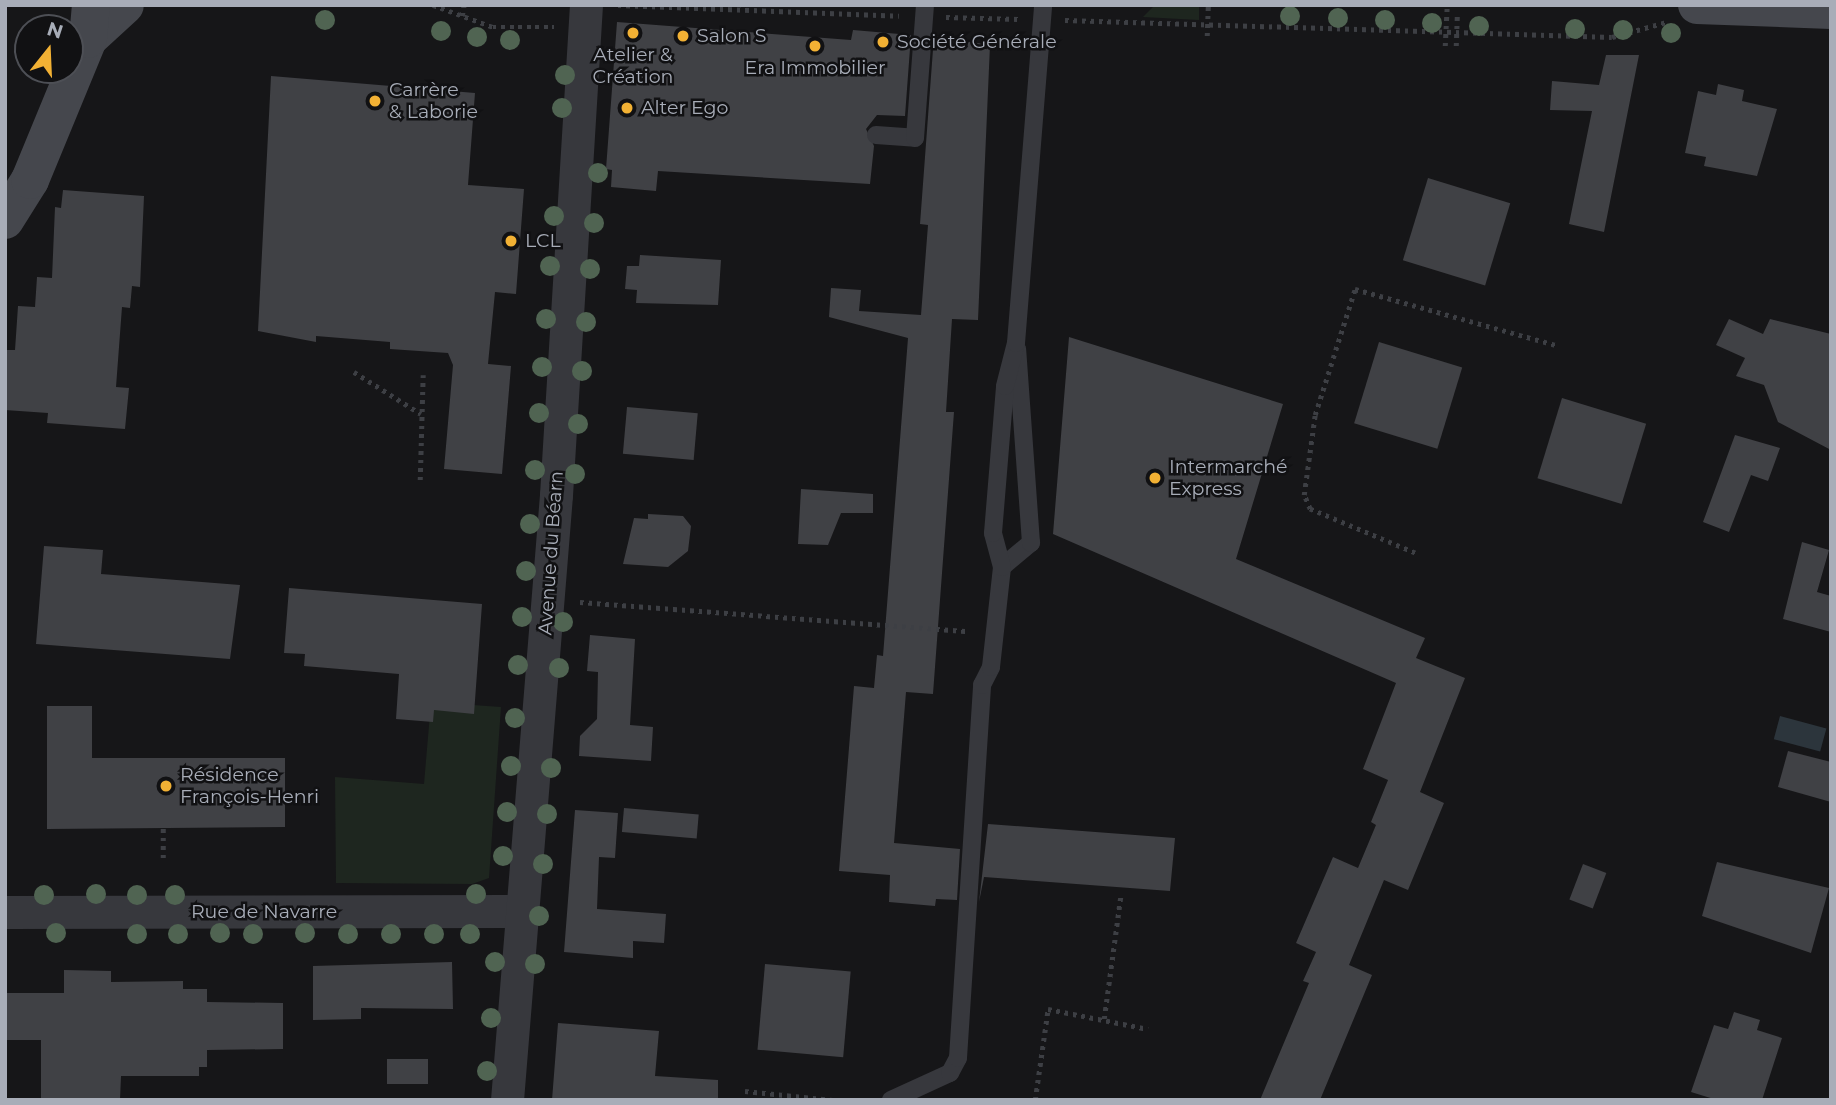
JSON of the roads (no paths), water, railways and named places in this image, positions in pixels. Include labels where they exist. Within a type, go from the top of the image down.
[{"type":"main road","points":[[5,220],[30,180],[90,22],[125,5]]},
{"type":"main road","points":[[1687,12],[1831,10]]},
{"type":"street","name":"Avenue du Béarn","points":[[508,1100],[547,601],[576,17]]},
{"type":"street","name":"Rue de Navarre","points":[[5,912],[522,911]]},
{"type":"lane","points":[[876,135],[915,138],[925,11]]},
{"type":"lane","points":[[1001,575],[1031,543],[1016,343],[1042,12]]},
{"type":"lane","points":[[891,1100],[950,1073],[958,1058],[982,684],[991,667],[1001,575],[993,533],[1005,386],[1016,343]]},
{"type":"place","name":"Atelier & Création","points":[[633,33]]},
{"type":"place","name":"Salon S","points":[[683,36]]},
{"type":"place","name":"Société Générale","points":[[883,42]]},
{"type":"place","name":"Era Immobilier","points":[[815,46]]},
{"type":"place","name":"Carrère & Laborie","points":[[375,101]]},
{"type":"place","name":"Alter Ego","points":[[627,108]]},
{"type":"place","name":"LCL","points":[[511,241]]},
{"type":"place","name":"Intermarché Express","points":[[1155,478]]},
{"type":"place","name":"Résidence François-Henri","points":[[166,786]]}]
